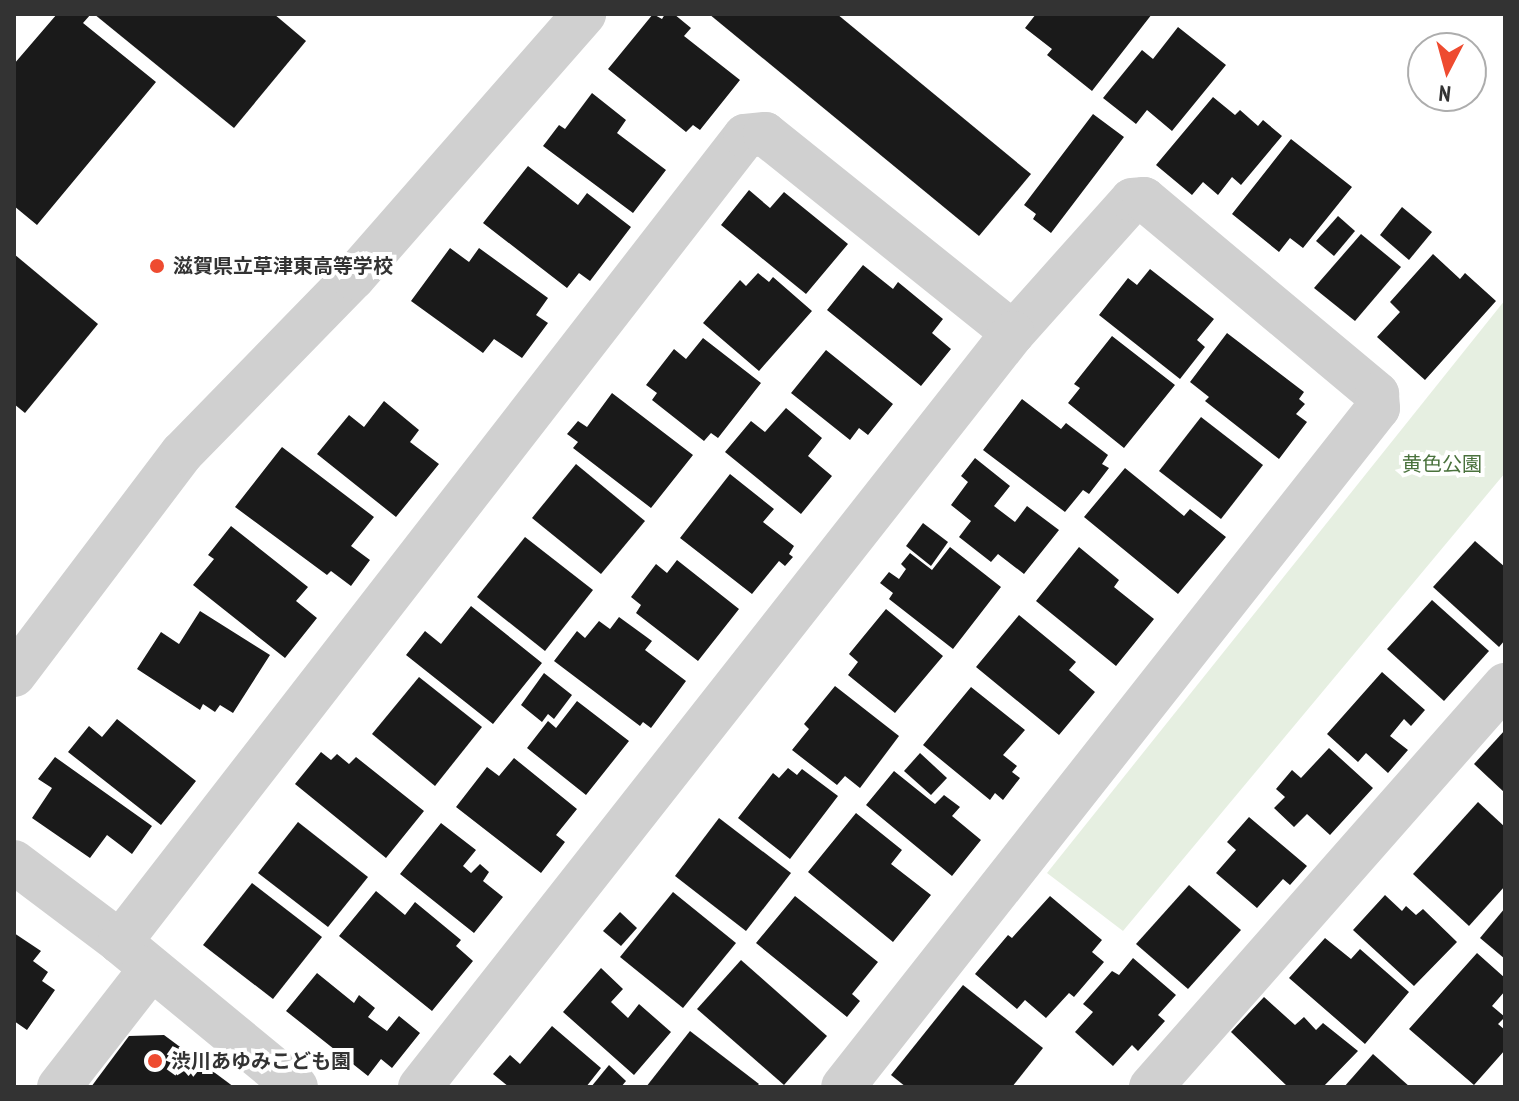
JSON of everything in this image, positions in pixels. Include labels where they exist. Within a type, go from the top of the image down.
[{"type":"street","points":[[14,675],[182,453],[353,278],[584,14]]},
{"type":"street","points":[[59,1087],[136,955],[745,136],[765,134],[1013,333]]},
{"type":"street","points":[[420,1087],[1013,333],[1132,200],[1144,199],[1377,394],[1378,408],[843,1087]]},
{"type":"street","points":[[1151,1087],[1505,685]]},
{"type":"street","points":[[14,862],[136,955],[296,1087]]},
{"type":"green space","name":"黄色公園","points":[[1505,300],[1505,473],[1123,931],[1047,873]]},
{"type":"building","points":[[57,14],[91,14],[83,23],[156,82],[37,225],[14,206],[14,64]]},
{"type":"building","points":[[94,14],[274,14],[306,41],[234,128]]},
{"type":"building","points":[[653,14],[662,19],[665,14],[674,14],[691,28],[684,36],[740,80],[700,130],[693,125],[686,132],[608,69]]},
{"type":"building","points":[[709,14],[837,14],[1031,174],[979,236]]},
{"type":"building","points":[[1036,14],[1152,14],[1092,91],[1047,55],[1052,49],[1025,28]]},
{"type":"building","points":[[1178,27],[1226,65],[1172,131],[1147,110],[1136,124],[1103,98],[1142,50],[1153,59]]},
{"type":"building","points":[[592,93],[626,120],[617,133],[666,170],[633,213],[543,146],[559,125],[565,129]]},
{"type":"building","points":[[1213,97],[1235,115],[1240,110],[1258,126],[1263,120],[1282,136],[1241,185],[1232,177],[1218,195],[1203,182],[1192,195],[1156,165]]},
{"type":"building","points":[[1093,114],[1124,137],[1051,233],[1033,219],[1036,214],[1024,205]]},
{"type":"building","points":[[1291,139],[1352,187],[1303,248],[1290,238],[1279,252],[1232,214]]},
{"type":"building","points":[[528,166],[578,205],[587,193],[631,227],[590,281],[579,273],[567,288],[483,223]]},
{"type":"building","points":[[749,190],[770,208],[784,192],[848,244],[806,294],[721,225]]},
{"type":"building","points":[[1402,207],[1432,232],[1409,260],[1380,235]]},
{"type":"building","points":[[1338,216],[1355,231],[1334,256],[1316,241]]},
{"type":"building","points":[[1361,234],[1401,267],[1355,321],[1314,288]]},
{"type":"building","points":[[450,248],[469,262],[479,248],[548,298],[536,315],[548,323],[522,358],[494,339],[483,353],[411,301]]},
{"type":"building","points":[[14,254],[98,324],[25,413],[14,404]]},
{"type":"building","points":[[1433,254],[1460,279],[1465,273],[1496,301],[1425,380],[1377,337],[1400,312],[1390,302]]},
{"type":"building","points":[[863,265],[893,289],[898,282],[943,319],[932,333],[951,349],[921,386],[827,310]]},
{"type":"building","points":[[1150,269],[1214,319],[1197,340],[1205,347],[1180,379],[1099,315],[1128,278],[1137,285]]},
{"type":"building","points":[[758,273],[769,282],[773,277],[812,311],[759,371],[703,323],[740,280],[746,286]]},
{"type":"building","points":[[1227,333],[1304,392],[1299,399],[1305,404],[1296,414],[1307,422],[1279,459],[1205,401],[1209,397],[1190,382]]},
{"type":"building","points":[[1112,336],[1175,385],[1124,448],[1068,403],[1080,388],[1074,384]]},
{"type":"building","points":[[703,338],[761,383],[718,438],[711,433],[704,441],[652,400],[657,393],[646,385],[674,349],[686,359]]},
{"type":"building","points":[[826,350],[893,404],[868,435],[859,428],[850,440],[791,393]]},
{"type":"building","points":[[612,393],[693,455],[651,508],[573,448],[578,442],[567,434],[578,421],[587,427]]},
{"type":"building","points":[[1022,399],[1061,429],[1066,423],[1108,455],[1102,464],[1109,468],[1089,494],[1083,490],[1065,512],[983,450]]},
{"type":"building","points":[[384,401],[419,430],[410,442],[439,464],[396,517],[317,454],[349,415],[364,427]]},
{"type":"building","points":[[786,408],[822,438],[808,456],[832,476],[801,514],[725,452],[751,421],[765,432]]},
{"type":"building","points":[[1201,417],[1263,465],[1221,519],[1159,471]]},
{"type":"building","points":[[282,447],[374,517],[351,546],[370,560],[351,586],[331,571],[327,575],[235,507]]},
{"type":"building","points":[[975,458],[1010,486],[994,506],[1015,522],[1027,506],[1059,530],[1024,574],[998,554],[991,562],[959,537],[971,521],[951,505],[968,482],[961,476]]},
{"type":"building","points":[[576,464],[645,521],[601,574],[532,518]]},
{"type":"building","points":[[1125,468],[1184,516],[1190,509],[1226,537],[1178,594],[1084,517]]},
{"type":"building","points":[[730,474],[774,509],[763,522],[794,546],[789,554],[793,557],[785,566],[779,561],[752,594],[680,538]]},
{"type":"building","points":[[923,523],[948,542],[931,566],[906,546]]},
{"type":"building","points":[[231,526],[308,587],[296,601],[317,618],[285,658],[193,585],[214,559],[208,555]]},
{"type":"building","points":[[525,537],[593,590],[545,651],[477,597]]},
{"type":"building","points":[[1475,541],[1505,567],[1505,640],[1499,647],[1433,587]]},
{"type":"building","points":[[950,547],[1001,587],[953,649],[889,599],[893,593],[880,583],[889,572],[899,579],[906,569],[901,564],[910,553],[932,570]]},
{"type":"building","points":[[1079,547],[1119,580],[1114,587],[1154,619],[1116,666],[1036,601]]},
{"type":"building","points":[[677,560],[739,609],[698,661],[636,613],[641,605],[631,597],[656,564],[667,573]]},
{"type":"building","points":[[1432,600],[1489,651],[1444,701],[1387,649]]},
{"type":"building","points":[[471,606],[542,663],[493,724],[406,655],[425,631],[441,644]]},
{"type":"building","points":[[886,609],[943,656],[895,713],[848,675],[858,662],[849,654]]},
{"type":"building","points":[[200,611],[270,655],[233,713],[220,705],[215,712],[203,704],[200,710],[137,669],[161,632],[179,644]]},
{"type":"building","points":[[1019,615],[1076,662],[1069,670],[1095,692],[1059,735],[976,667]]},
{"type":"building","points":[[619,617],[652,641],[645,650],[686,681],[651,728],[643,722],[640,726],[554,661],[577,631],[585,638],[599,621],[610,629]]},
{"type":"building","points":[[1382,672],[1425,710],[1411,726],[1404,719],[1390,736],[1408,750],[1388,773],[1366,753],[1358,762],[1327,734]]},
{"type":"building","points":[[544,673],[572,695],[554,719],[548,714],[542,722],[521,705]]},
{"type":"building","points":[[419,677],[482,727],[435,786],[372,734]]},
{"type":"building","points":[[835,686],[899,736],[860,788],[845,776],[837,785],[792,750],[809,729],[804,724]]},
{"type":"building","points":[[971,687],[1025,730],[1003,755],[1017,766],[1012,772],[1020,778],[1003,800],[995,793],[990,800],[923,745]]},
{"type":"building","points":[[577,701],[629,741],[586,795],[527,748],[548,721],[556,728]]},
{"type":"building","points":[[117,719],[196,781],[161,825],[68,752],[89,726],[102,737]]},
{"type":"building","points":[[1505,730],[1505,793],[1474,764]]},
{"type":"building","points":[[1329,748],[1373,788],[1330,835],[1307,814],[1294,827],[1274,808],[1285,797],[1276,789],[1292,770],[1301,778]]},
{"type":"building","points":[[321,752],[331,760],[337,754],[349,764],[356,757],[424,811],[386,858],[295,784]]},
{"type":"building","points":[[920,753],[947,778],[931,795],[904,771]]},
{"type":"building","points":[[55,757],[152,826],[132,854],[107,835],[90,858],[32,818],[52,788],[38,779]]},
{"type":"building","points":[[514,758],[577,809],[556,835],[565,842],[541,873],[456,807],[487,767],[499,776]]},
{"type":"building","points":[[788,768],[797,775],[802,769],[838,796],[790,859],[738,818],[773,773],[779,778]]},
{"type":"building","points":[[894,771],[935,804],[944,795],[960,807],[952,816],[981,840],[952,876],[866,805]]},
{"type":"building","points":[[1478,802],[1505,827],[1505,886],[1469,926],[1413,874]]},
{"type":"building","points":[[856,813],[902,850],[891,864],[931,895],[893,942],[808,872]]},
{"type":"building","points":[[1249,817],[1307,866],[1290,885],[1283,879],[1257,908],[1216,873],[1236,850],[1227,842]]},
{"type":"building","points":[[719,818],[791,873],[746,931],[675,876]]},
{"type":"building","points":[[298,822],[368,877],[328,927],[258,873]]},
{"type":"building","points":[[441,823],[476,850],[463,866],[471,873],[480,864],[489,872],[483,881],[503,897],[474,933],[400,874]]},
{"type":"building","points":[[252,883],[322,937],[273,999],[203,945]]},
{"type":"building","points":[[1189,885],[1241,930],[1188,989],[1136,944]]},
{"type":"building","points":[[376,891],[405,915],[415,902],[461,940],[456,946],[473,961],[432,1011],[339,936]]},
{"type":"building","points":[[673,892],[736,943],[683,1008],[620,957]]},
{"type":"building","points":[[1385,895],[1402,911],[1406,906],[1416,915],[1423,909],[1457,942],[1414,986],[1353,930]]},
{"type":"building","points":[[795,896],[878,962],[852,994],[860,1001],[847,1017],[756,943]]},
{"type":"building","points":[[1050,896],[1102,940],[1092,952],[1104,962],[1074,997],[1069,993],[1046,1018],[1025,1000],[1017,1009],[975,974],[1008,935],[1012,938]]},
{"type":"building","points":[[1505,908],[1505,959],[1480,938]]},
{"type":"building","points":[[620,912],[637,928],[621,946],[603,931]]},
{"type":"building","points":[[14,933],[41,951],[33,961],[48,972],[42,981],[55,990],[27,1030],[14,1021]]},
{"type":"building","points":[[1325,938],[1351,959],[1360,949],[1409,992],[1365,1044],[1289,978]]},
{"type":"building","points":[[1477,953],[1505,978],[1505,991],[1492,1006],[1505,1017],[1498,1024],[1505,1030],[1505,1050],[1474,1085],[1409,1029]]},
{"type":"building","points":[[1133,958],[1176,995],[1158,1015],[1165,1021],[1138,1051],[1132,1045],[1113,1066],[1075,1032],[1093,1012],[1083,1004],[1112,971],[1119,975]]},
{"type":"building","points":[[741,960],[827,1036],[784,1085],[697,1009]]},
{"type":"building","points":[[601,968],[623,989],[611,1002],[628,1018],[639,1004],[671,1032],[634,1075],[563,1012]]},
{"type":"building","points":[[317,973],[354,1003],[359,995],[375,1008],[368,1017],[387,1031],[399,1016],[420,1033],[392,1068],[381,1059],[368,1076],[286,1011]]},
{"type":"building","points":[[963,985],[1043,1048],[1012,1087],[906,1087],[891,1075]]},
{"type":"building","points":[[1264,997],[1295,1025],[1304,1017],[1316,1030],[1323,1023],[1358,1051],[1323,1087],[1288,1087],[1231,1032]]},
{"type":"building","points":[[552,1026],[601,1068],[586,1087],[509,1087],[493,1074],[510,1055],[520,1064]]},
{"type":"building","points":[[690,1031],[759,1084],[756,1087],[646,1087]]},
{"type":"building","name":"渋川あゆみこども園","points":[[164,1035],[234,1087],[91,1087],[129,1036]]},
{"type":"building","points":[[1373,1054],[1410,1087],[1344,1087]]},
{"type":"building","points":[[609,1065],[626,1081],[621,1087],[591,1087]]},
{"type":"place","name":"滋賀県立草津東高等学校","points":[[157,266]]},
{"type":"place","name":"渋川あゆみこども園","points":[[155,1061]]}]
